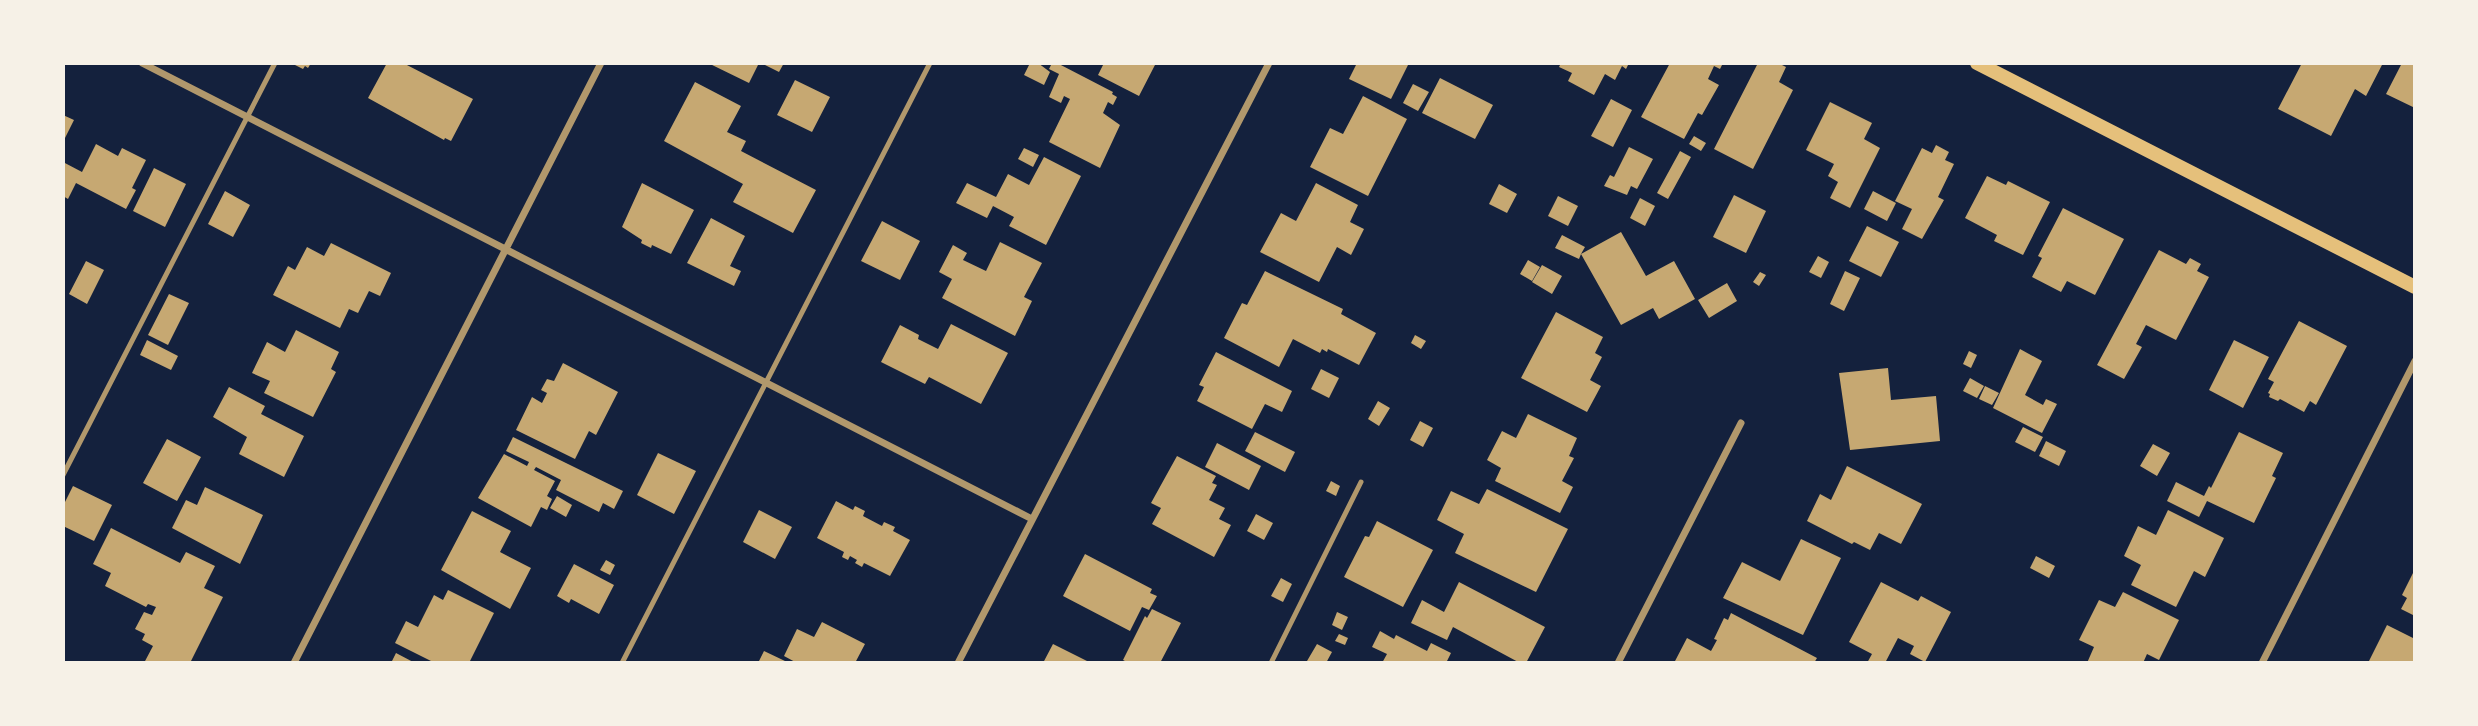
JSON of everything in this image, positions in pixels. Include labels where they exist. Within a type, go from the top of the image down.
[{"type":"main road","points":[[1977,63],[2415,287]]},
{"type":"street","points":[[142,63],[1032,519]]},
{"type":"street","points":[[294,663],[601,63]]},
{"type":"street","points":[[958,663],[1269,63]]},
{"type":"street","points":[[2262,663],[2415,361]]},
{"type":"street","points":[[1618,663],[1741,423]]},
{"type":"lane","points":[[63,475],[275,63]]},
{"type":"lane","points":[[622,663],[930,63]]},
{"type":"lane","points":[[1270,663],[1362,482]]},
{"type":"building","points":[[291,63],[311,63],[308,68],[305,66],[303,69]]},
{"type":"building","points":[[387,63],[403,63],[473,99],[451,141],[445,138],[444,140],[368,98]]},
{"type":"building","points":[[708,63],[759,63],[749,83]]},
{"type":"building","points":[[761,63],[784,63],[779,72]]},
{"type":"building","points":[[1030,63],[1038,63],[1050,72],[1044,85],[1024,75]]},
{"type":"building","points":[[1052,63],[1057,63],[1113,92],[1117,97],[1113,105],[1108,102],[1103,113],[1120,125],[1100,168],[1049,142],[1070,99],[1064,96],[1061,103],[1049,97],[1059,74],[1049,69]]},
{"type":"building","points":[[1104,63],[1156,63],[1139,96],[1098,75]]},
{"type":"building","points":[[1357,63],[1409,63],[1391,99],[1349,79]]},
{"type":"building","points":[[1561,63],[1629,63],[1626,69],[1622,66],[1615,80],[1605,74],[1594,95],[1568,81],[1572,73],[1559,67]]},
{"type":"building","points":[[1670,63],[1723,63],[1720,69],[1714,66],[1708,79],[1719,85],[1702,115],[1698,113],[1684,139],[1641,117]]},
{"type":"building","points":[[1758,63],[1778,63],[1786,67],[1779,82],[1793,90],[1753,169],[1714,149]]},
{"type":"building","points":[[2302,63],[2383,63],[2366,96],[2355,89],[2331,136],[2278,109]]},
{"type":"building","points":[[2402,63],[2415,63],[2415,108],[2386,94]]},
{"type":"building","points":[[1440,78],[1493,105],[1475,139],[1422,113]]},
{"type":"building","points":[[795,80],[830,97],[812,132],[777,115]]},
{"type":"building","points":[[695,82],[741,106],[727,132],[746,141],[741,151],[816,190],[793,233],[733,202],[743,184],[664,141]]},
{"type":"building","points":[[1413,84],[1429,92],[1418,111],[1403,103]]},
{"type":"building","points":[[1363,96],[1407,119],[1368,196],[1310,167],[1330,128],[1343,134]]},
{"type":"building","points":[[1611,99],[1632,110],[1613,147],[1591,136]]},
{"type":"building","points":[[1830,102],[1872,123],[1864,139],[1880,148],[1850,208],[1830,198],[1838,182],[1828,176],[1834,164],[1806,150]]},
{"type":"building","points":[[63,115],[74,120],[63,142]]},
{"type":"building","points":[[1694,136],[1706,143],[1701,151],[1689,144]]},
{"type":"building","points":[[96,144],[118,156],[122,148],[146,160],[132,188],[136,190],[126,209],[76,183],[68,199],[63,196],[63,162],[82,172]]},
{"type":"building","points":[[1936,145],[1949,152],[1945,160],[1954,164],[1938,197],[1944,200],[1922,239],[1902,229],[1912,209],[1895,201],[1922,148],[1932,153]]},
{"type":"building","points":[[1629,147],[1653,159],[1637,189],[1631,186],[1627,195],[1604,186],[1610,175],[1614,177]]},
{"type":"building","points":[[1024,148],[1039,155],[1033,167],[1018,159]]},
{"type":"building","points":[[1680,151],[1691,157],[1668,199],[1657,193]]},
{"type":"building","points":[[1044,157],[1081,176],[1046,245],[1009,226],[1014,217],[993,206],[987,218],[956,203],[967,183],[996,197],[1008,174],[1029,185]]},
{"type":"building","points":[[154,168],[186,184],[165,227],[133,211]]},
{"type":"building","points":[[1987,176],[2006,185],[2008,181],[2050,202],[2023,255],[1994,241],[1997,235],[1965,218]]},
{"type":"building","points":[[642,183],[694,210],[671,254],[641,243],[642,240],[622,227]]},
{"type":"building","points":[[1316,183],[1358,205],[1350,222],[1364,229],[1351,255],[1337,247],[1319,282],[1260,252],[1281,213],[1296,221]]},
{"type":"building","points":[[1499,184],[1517,194],[1507,213],[1489,204]]},
{"type":"building","points":[[225,191],[250,205],[233,237],[208,224]]},
{"type":"building","points":[[1873,191],[1896,203],[1887,221],[1864,209]]},
{"type":"building","points":[[1734,195],[1766,211],[1746,253],[1713,237]]},
{"type":"building","points":[[1558,196],[1578,206],[1568,226],[1548,216]]},
{"type":"building","points":[[1640,198],[1655,206],[1645,226],[1630,218]]},
{"type":"building","points":[[2063,208],[2124,239],[2095,295],[2067,281],[2061,292],[2032,277],[2042,258],[2038,256]]},
{"type":"building","points":[[711,218],[745,236],[730,266],[741,271],[734,286],[687,263]]},
{"type":"building","points":[[882,221],[920,241],[900,280],[861,261]]},
{"type":"building","points":[[1867,226],[1899,242],[1881,277],[1849,261]]},
{"type":"building","points":[[1621,232],[1646,276],[1674,261],[1695,299],[1659,319],[1653,308],[1621,325],[1581,254]]},
{"type":"building","points":[[1562,235],[1585,247],[1579,259],[1555,248]]},
{"type":"building","points":[[1000,242],[1042,263],[1024,297],[1032,301],[1015,336],[942,298],[952,279],[939,272],[953,245],[967,253],[963,260],[986,271]]},
{"type":"building","points":[[331,243],[391,273],[380,296],[369,291],[358,313],[349,309],[340,328],[273,295],[288,266],[295,270],[307,247],[324,256]]},
{"type":"building","points":[[2159,250],[2186,264],[2190,258],[2201,264],[2197,271],[2209,277],[2176,340],[2146,325],[2136,344],[2142,347],[2124,379],[2097,365]]},
{"type":"building","points":[[1818,256],[1829,262],[1821,278],[1809,272]]},
{"type":"building","points":[[1528,260],[1540,267],[1532,281],[1520,274]]},
{"type":"building","points":[[86,261],[104,270],[87,304],[69,294]]},
{"type":"building","points":[[1542,265],[1562,276],[1552,294],[1532,282]]},
{"type":"building","points":[[1265,271],[1343,309],[1341,314],[1376,333],[1359,365],[1328,349],[1327,352],[1322,349],[1320,353],[1293,339],[1279,367],[1224,338],[1242,303],[1247,305]]},
{"type":"building","points":[[1845,271],[1860,278],[1844,311],[1830,304]]},
{"type":"building","points":[[1760,272],[1766,275],[1759,286],[1753,282]]},
{"type":"building","points":[[1727,283],[1737,301],[1709,318],[1698,300]]},
{"type":"building","points":[[169,294],[189,303],[168,345],[148,335]]},
{"type":"building","points":[[1556,312],[1603,337],[1595,353],[1602,357],[1590,380],[1601,386],[1587,412],[1521,378]]},
{"type":"building","points":[[2299,321],[2347,346],[2316,405],[2310,401],[2304,412],[2280,399],[2278,401],[2269,397],[2268,393],[2274,382],[2268,379]]},
{"type":"building","points":[[951,324],[1008,353],[981,404],[929,377],[925,384],[881,362],[900,325],[919,335],[918,339],[938,349]]},
{"type":"building","points":[[296,330],[339,352],[331,369],[336,372],[313,417],[264,393],[270,381],[252,373],[267,342],[285,352]]},
{"type":"building","points":[[1415,335],[1426,341],[1421,349],[1411,343]]},
{"type":"building","points":[[147,340],[178,356],[171,370],[140,355]]},
{"type":"building","points":[[2234,340],[2269,357],[2243,408],[2209,390]]},
{"type":"building","points":[[2020,349],[2042,361],[2025,395],[2043,405],[2046,399],[2057,404],[2042,433],[1993,408]]},
{"type":"building","points":[[1969,351],[1977,355],[1971,368],[1963,364]]},
{"type":"building","points":[[1216,352],[1292,391],[1282,412],[1265,404],[1252,429],[1197,401],[1204,387],[1199,385]]},
{"type":"building","points":[[563,363],[618,392],[596,435],[589,431],[575,459],[516,430],[532,397],[542,403],[547,393],[541,390],[547,379],[554,381]]},
{"type":"building","points":[[1888,368],[1891,400],[1936,396],[1940,441],[1850,450],[1839,373]]},
{"type":"building","points":[[1321,369],[1339,378],[1329,398],[1311,389]]},
{"type":"building","points":[[1970,378],[1984,386],[1977,398],[1963,391]]},
{"type":"building","points":[[1985,386],[1999,393],[1992,405],[1979,399]]},
{"type":"building","points":[[229,387],[265,406],[261,414],[304,436],[284,477],[239,454],[247,437],[213,417]]},
{"type":"building","points":[[1378,401],[1390,408],[1379,426],[1368,419]]},
{"type":"building","points":[[1528,414],[1577,438],[1569,456],[1574,458],[1562,481],[1573,487],[1560,513],[1495,481],[1501,468],[1487,460],[1502,431],[1516,438]]},
{"type":"building","points":[[1420,421],[1433,428],[1423,447],[1410,440]]},
{"type":"building","points":[[2023,427],[2043,437],[2035,452],[2015,442]]},
{"type":"building","points":[[1255,432],[1295,452],[1285,472],[1245,451]]},
{"type":"building","points":[[2239,432],[2283,453],[2272,476],[2276,478],[2254,523],[2207,501],[2199,517],[2167,501],[2176,482],[2204,496],[2209,486],[2211,488]]},
{"type":"building","points":[[513,437],[623,491],[614,509],[603,503],[599,512],[556,490],[561,480],[536,467],[534,470],[555,481],[547,496],[552,499],[547,510],[541,507],[531,527],[478,498],[504,454],[527,466],[529,462],[506,451]]},
{"type":"building","points":[[167,439],[201,457],[177,501],[143,483]]},
{"type":"building","points":[[2046,441],[2066,451],[2059,466],[2039,456]]},
{"type":"building","points":[[1217,443],[1261,466],[1249,490],[1205,467]]},
{"type":"building","points":[[2153,444],[2170,453],[2157,476],[2140,466]]},
{"type":"building","points":[[658,453],[696,471],[674,514],[637,495]]},
{"type":"building","points":[[1177,456],[1216,476],[1212,483],[1217,485],[1209,500],[1225,508],[1219,519],[1231,525],[1214,557],[1152,524],[1161,508],[1151,503]]},
{"type":"building","points":[[1847,466],[1922,504],[1901,544],[1879,533],[1870,550],[1807,521],[1820,494],[1831,500]]},
{"type":"building","points":[[1331,481],[1340,486],[1336,496],[1326,491]]},
{"type":"building","points":[[73,486],[112,505],[94,541],[63,526],[63,506]]},
{"type":"building","points":[[205,487],[263,515],[240,564],[172,528],[186,500],[197,505]]},
{"type":"building","points":[[1487,489],[1568,529],[1536,592],[1455,553],[1464,534],[1437,520],[1451,491],[1479,504]]},
{"type":"building","points":[[557,496],[572,505],[566,517],[550,508]]},
{"type":"building","points":[[836,501],[853,510],[855,506],[865,511],[863,516],[882,526],[884,522],[895,527],[893,531],[910,540],[890,576],[864,563],[862,567],[850,556],[848,560],[842,557],[844,552],[817,538]]},
{"type":"building","points":[[759,510],[792,527],[775,559],[743,542]]},
{"type":"building","points":[[2168,510],[2224,538],[2205,577],[2194,571],[2176,607],[2131,585],[2141,565],[2124,556],[2138,526],[2156,535]]},
{"type":"building","points":[[472,511],[511,531],[500,552],[531,568],[510,609],[441,570]]},
{"type":"building","points":[[1256,514],[1273,523],[1264,540],[1247,531]]},
{"type":"building","points":[[1377,521],[1433,550],[1403,607],[1344,577],[1365,536],[1369,537]]},
{"type":"building","points":[[111,528],[180,563],[186,552],[215,566],[204,588],[223,597],[190,663],[144,663],[153,646],[142,640],[145,634],[135,629],[144,612],[152,615],[156,607],[148,604],[146,607],[105,586],[111,573],[93,564]]},
{"type":"building","points":[[1801,539],[1841,558],[1803,635],[1723,598],[1742,562],[1780,581]]},
{"type":"building","points":[[1085,554],[1152,589],[1150,593],[1157,596],[1149,610],[1142,607],[1130,631],[1063,596]]},
{"type":"building","points":[[2036,556],[2055,566],[2049,578],[2030,568]]},
{"type":"building","points":[[606,560],[615,565],[610,575],[600,570]]},
{"type":"building","points":[[574,564],[614,585],[599,614],[571,599],[569,603],[557,596]]},
{"type":"building","points":[[2415,569],[2415,616],[2401,609],[2407,598],[2402,595]]},
{"type":"building","points":[[1281,578],[1292,584],[1283,602],[1271,596]]},
{"type":"building","points":[[1459,582],[1545,627],[1526,663],[1520,663],[1453,627],[1447,640],[1411,623],[1422,600],[1444,612]]},
{"type":"building","points":[[1881,582],[1918,601],[1921,596],[1951,612],[1925,662],[1910,654],[1914,646],[1898,638],[1885,663],[1867,663],[1872,654],[1849,642]]},
{"type":"building","points":[[448,590],[494,613],[469,663],[435,663],[395,643],[406,621],[418,627],[434,595],[443,600]]},
{"type":"building","points":[[2123,592],[2179,620],[2159,660],[2147,654],[2143,663],[2087,663],[2094,647],[2079,640],[2099,600],[2115,607]]},
{"type":"building","points":[[1152,609],[1181,623],[1160,663],[1129,663],[1123,660],[1145,616],[1147,618]]},
{"type":"building","points":[[1337,612],[1348,617],[1342,630],[1332,625]]},
{"type":"building","points":[[1731,613],[1817,658],[1814,663],[1674,663],[1687,638],[1711,651],[1724,618],[1728,620]]},
{"type":"building","points":[[822,622],[865,644],[855,663],[797,663],[784,656],[797,629],[814,637]]},
{"type":"building","points":[[2387,625],[2415,639],[2415,663],[2368,663]]},
{"type":"building","points":[[1380,631],[1394,639],[1396,635],[1427,651],[1431,643],[1451,653],[1446,663],[1382,663],[1387,654],[1372,647]]},
{"type":"building","points":[[1339,634],[1348,638],[1345,645],[1335,641]]},
{"type":"building","points":[[1053,644],[1091,663],[1043,663]]},
{"type":"building","points":[[1317,644],[1332,652],[1326,663],[1307,661]]},
{"type":"building","points":[[764,651],[785,661],[784,663],[758,663]]},
{"type":"building","points":[[396,653],[415,663],[391,663]]}]
